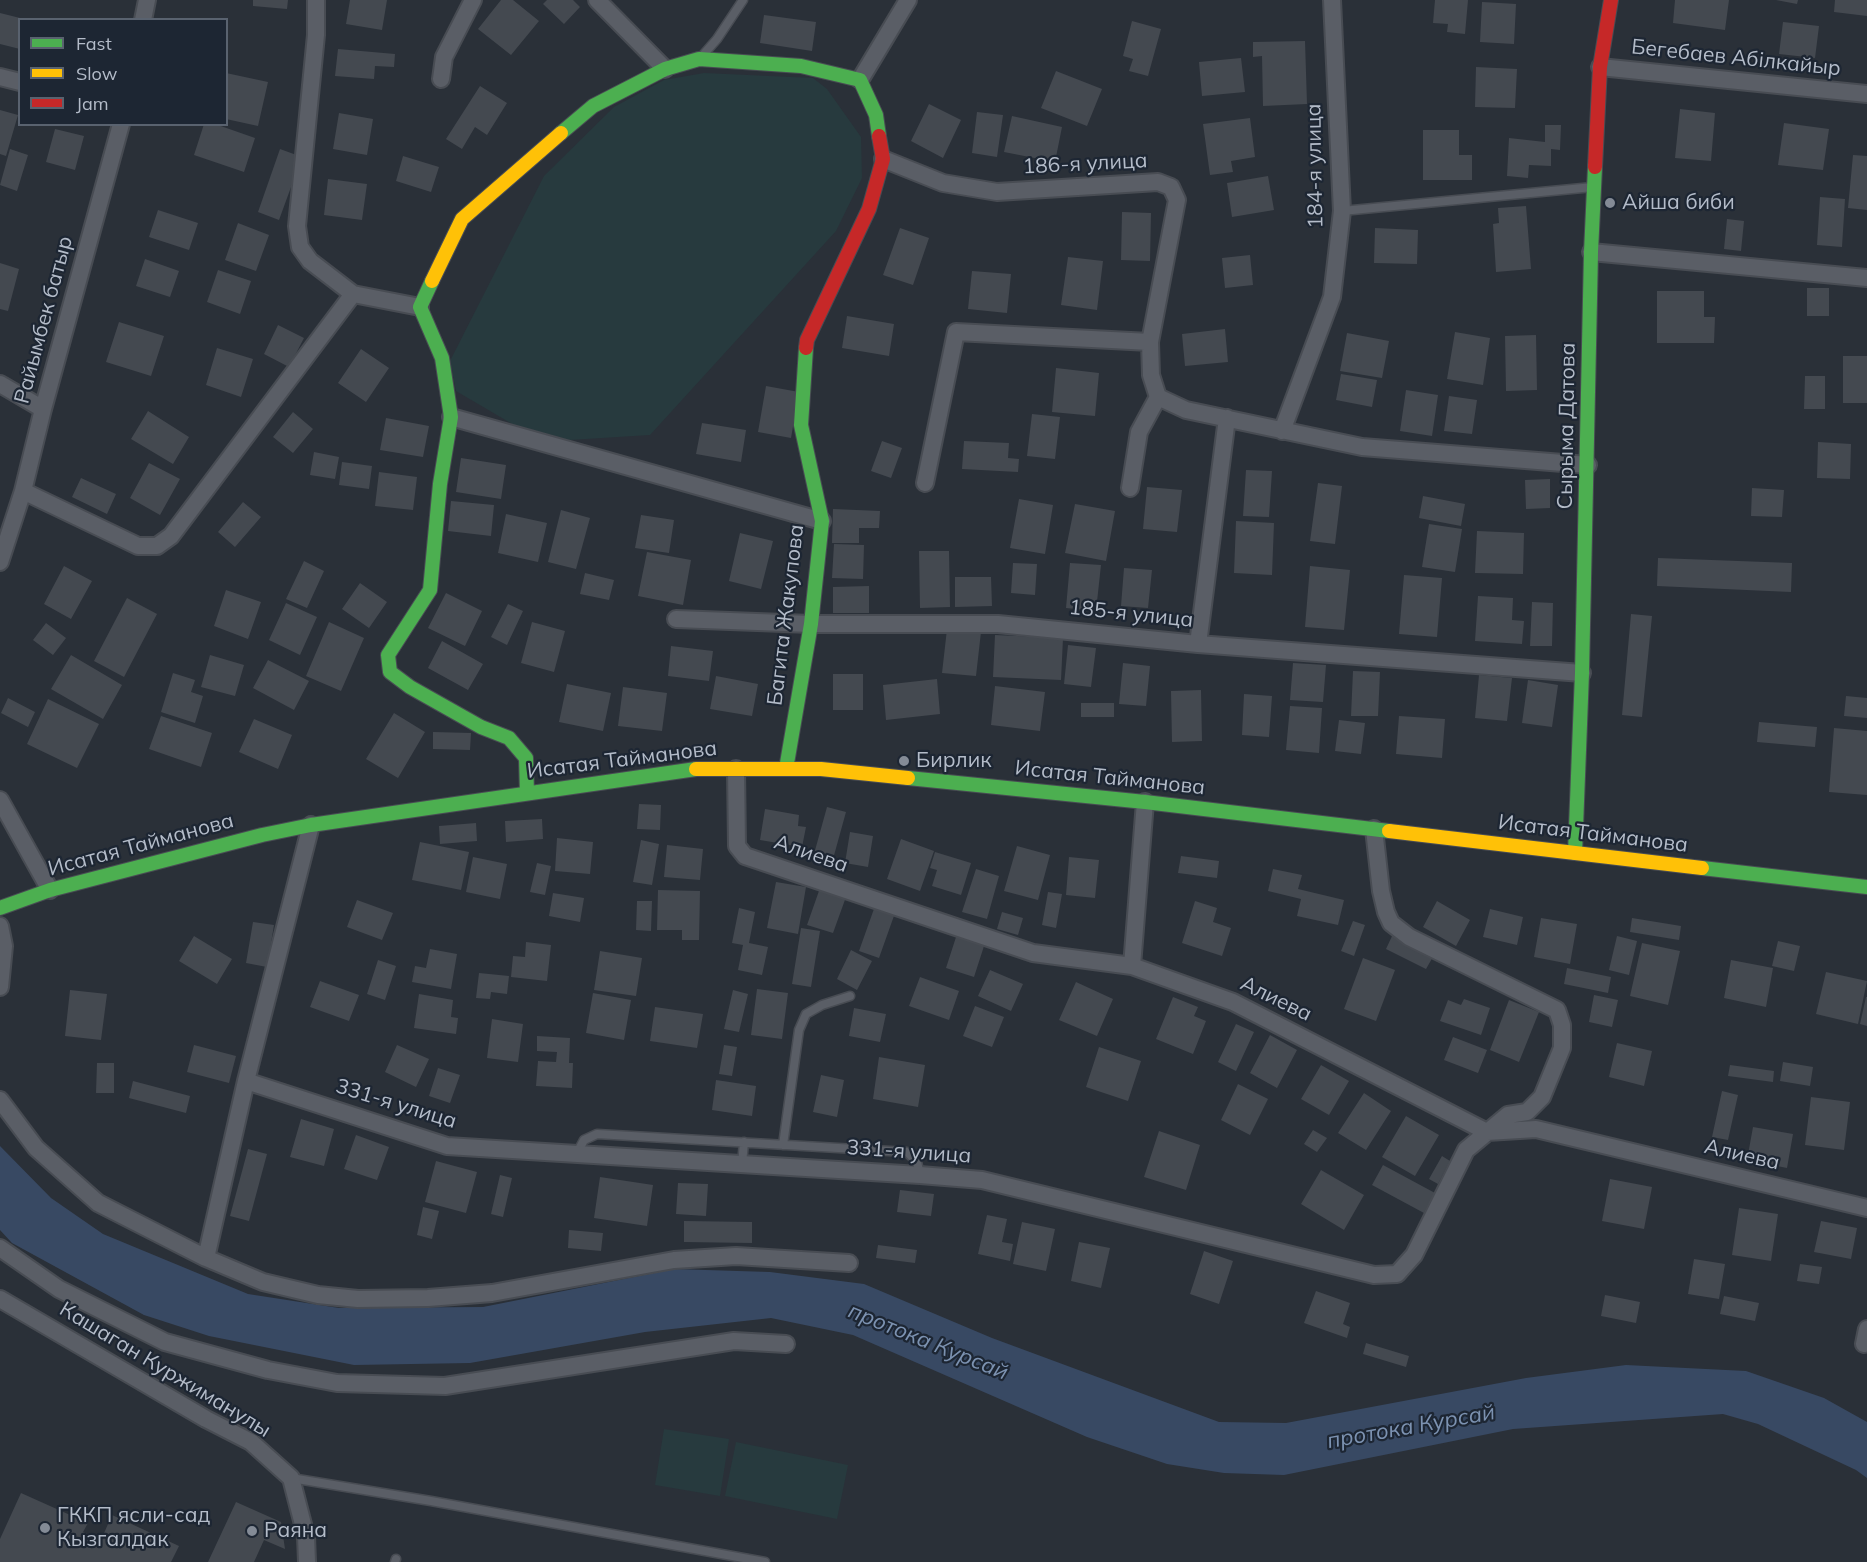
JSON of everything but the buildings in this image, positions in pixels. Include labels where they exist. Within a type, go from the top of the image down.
[{"type":"street","points":[[143,18],[147,0]]},
{"type":"street","points":[[316,0],[315,46],[297,226],[300,247],[310,261],[353,294],[420,307]]},
{"type":"street","points":[[441,79],[444,57],[473,0]]},
{"type":"street","points":[[597,0],[665,69]]},
{"type":"street","points":[[860,80],[908,0]]},
{"type":"street","name":"184-я улица","points":[[1282,431],[1332,297],[1342,211],[1332,0]]},
{"type":"street","name":"Сырыма Датова","points":[[1575,853],[1588,465],[1591,252],[1596,187],[1600,67],[1611,0]]},
{"type":"street","points":[[527,793],[526,758],[509,738],[471,721],[410,687],[390,672],[388,655],[430,590],[440,484],[451,417],[441,358],[420,307],[462,219],[593,106],[665,69],[699,59],[801,66],[860,80]]},
{"type":"street","name":"Бегебаев Абілкайыр","points":[[1600,67],[1867,94]]},
{"type":"street","points":[[0,77],[18,82]]},
{"type":"street","points":[[860,80],[876,115],[883,159]]},
{"type":"street","name":"Райымбек батыр","points":[[0,562],[23,491],[43,409],[120,126]]},
{"type":"street","name":"186-я улица","points":[[883,159],[943,183],[997,192],[1158,182],[1170,187],[1177,200],[1150,342],[1151,375],[1158,397]]},
{"type":"street","name":"Багита Жакупова","points":[[786,769],[811,624],[822,521],[801,425],[807,340],[869,209],[883,159]]},
{"type":"street","points":[[1591,252],[1867,278]]},
{"type":"street","points":[[23,491],[138,546],[157,546],[171,536],[353,294]]},
{"type":"street","points":[[925,483],[956,332],[1150,342]]},
{"type":"street","points":[[0,384],[43,409]]},
{"type":"street","points":[[1130,488],[1139,432],[1158,397],[1186,410],[1362,447],[1588,465]]},
{"type":"street","points":[[451,417],[822,521]]},
{"type":"street","points":[[1198,644],[1227,418]]},
{"type":"street","name":"185-я улица","points":[[676,619],[811,624],[998,624],[1198,644],[1582,673]]},
{"type":"street","name":"Исатая Тайманова","points":[[0,908],[50,890],[262,835],[311,825],[696,769],[821,770],[1145,802],[1867,887]]},
{"type":"street","name":"Алиева","points":[[736,769],[737,846],[745,856],[1033,953],[1132,966],[1233,1002],[1487,1132],[1536,1129],[1867,1208]]},
{"type":"street","points":[[0,800],[50,890]]},
{"type":"street","points":[[1132,966],[1145,802]]},
{"type":"street","points":[[206,1258],[246,1081],[311,825]]},
{"type":"street","name":"331-я улица","points":[[246,1081],[447,1146],[982,1180],[1374,1275],[1397,1274],[1414,1255],[1466,1150],[1508,1115],[1527,1112],[1542,1097],[1562,1048],[1562,1025],[1557,1010],[1409,937],[1391,922],[1386,912],[1382,891],[1374,829]]},
{"type":"street","points":[[0,926],[4,946],[0,987]]},
{"type":"street","points":[[0,1100],[36,1148],[98,1203],[206,1258],[263,1282],[318,1295],[358,1299],[428,1298],[492,1293],[674,1260],[736,1256],[849,1263]]},
{"type":"street","points":[[0,1248],[59,1289],[165,1342],[268,1370],[337,1383],[445,1386],[734,1341],[786,1344]]},
{"type":"street","name":"Кашаган Куржиманулы","points":[[0,1299],[196,1413],[252,1442],[291,1478]]},
{"type":"street","points":[[291,1478],[306,1536],[307,1562]]},
{"type":"lane","points":[[699,59],[717,39],[743,0]]},
{"type":"lane","points":[[1342,211],[1596,187]]},
{"type":"lane","points":[[783,1145],[799,1030],[806,1014],[822,1005],[850,996]]},
{"type":"lane","points":[[577,1153],[584,1140],[597,1134],[907,1152],[916,1162],[920,1175]]},
{"type":"lane","points":[[742,1164],[744,1142]]},
{"type":"lane","points":[[291,1478],[765,1562]]},
{"type":"green space","points":[[704,73],[813,78],[827,89],[861,137],[862,178],[836,231],[650,435],[570,440],[514,425],[456,391],[450,361],[544,176],[614,107],[664,80]]},
{"type":"green space","points":[[664,1429],[729,1439],[720,1496],[655,1485]]},
{"type":"green space","points":[[736,1442],[848,1465],[837,1519],[725,1496]]},
{"type":"water","name":"протока Курсай","points":[[0,1146],[51,1198],[103,1234],[248,1294],[339,1308],[483,1307],[674,1269],[770,1272],[864,1284],[992,1338],[1219,1422],[1286,1423],[1526,1378],[1626,1365],[1746,1371],[1824,1398],[1867,1422],[1867,1478],[1856,1470],[1758,1424],[1723,1414],[1513,1429],[1284,1475],[1224,1473],[1167,1464],[1087,1437],[853,1335],[771,1318],[645,1332],[470,1363],[354,1365],[209,1336],[144,1315],[12,1243],[0,1230]]},
{"type":"traffic: fast","points":[[561,133],[593,106],[665,69],[699,59],[801,66],[860,80],[876,115],[879,136]]},
{"type":"traffic: fast","points":[[1575,853],[1595,167]]},
{"type":"traffic: fast","points":[[432,281],[420,307],[442,358],[451,417],[440,484],[430,590],[388,655],[390,672],[410,687],[481,727],[509,738],[526,758],[527,793]]},
{"type":"traffic: fast","points":[[786,769],[811,624],[822,521],[801,425],[806,348]]},
{"type":"traffic: fast","points":[[0,908],[50,890],[262,835],[311,825],[696,769]]},
{"type":"traffic: fast","points":[[908,778],[1145,802],[1389,831]]},
{"type":"traffic: fast","points":[[1702,868],[1867,887]]},
{"type":"traffic: slow","points":[[432,281],[462,219],[561,133]]},
{"type":"traffic: slow","points":[[696,769],[821,769],[908,778]]},
{"type":"traffic: slow","points":[[1389,831],[1702,868]]},
{"type":"traffic: jam","points":[[1595,167],[1600,67],[1611,0]]},
{"type":"traffic: jam","points":[[806,348],[807,340],[869,209],[883,159],[879,136]]},
{"type":"place","name":"Айша биби","points":[[1610,203]]},
{"type":"place","name":"Бирлик","points":[[904,761]]},
{"type":"place","name":"ГККП ясли-сад Кызгалдак","points":[[45,1528]]},
{"type":"place","name":"Раяна","points":[[252,1531]]}]
